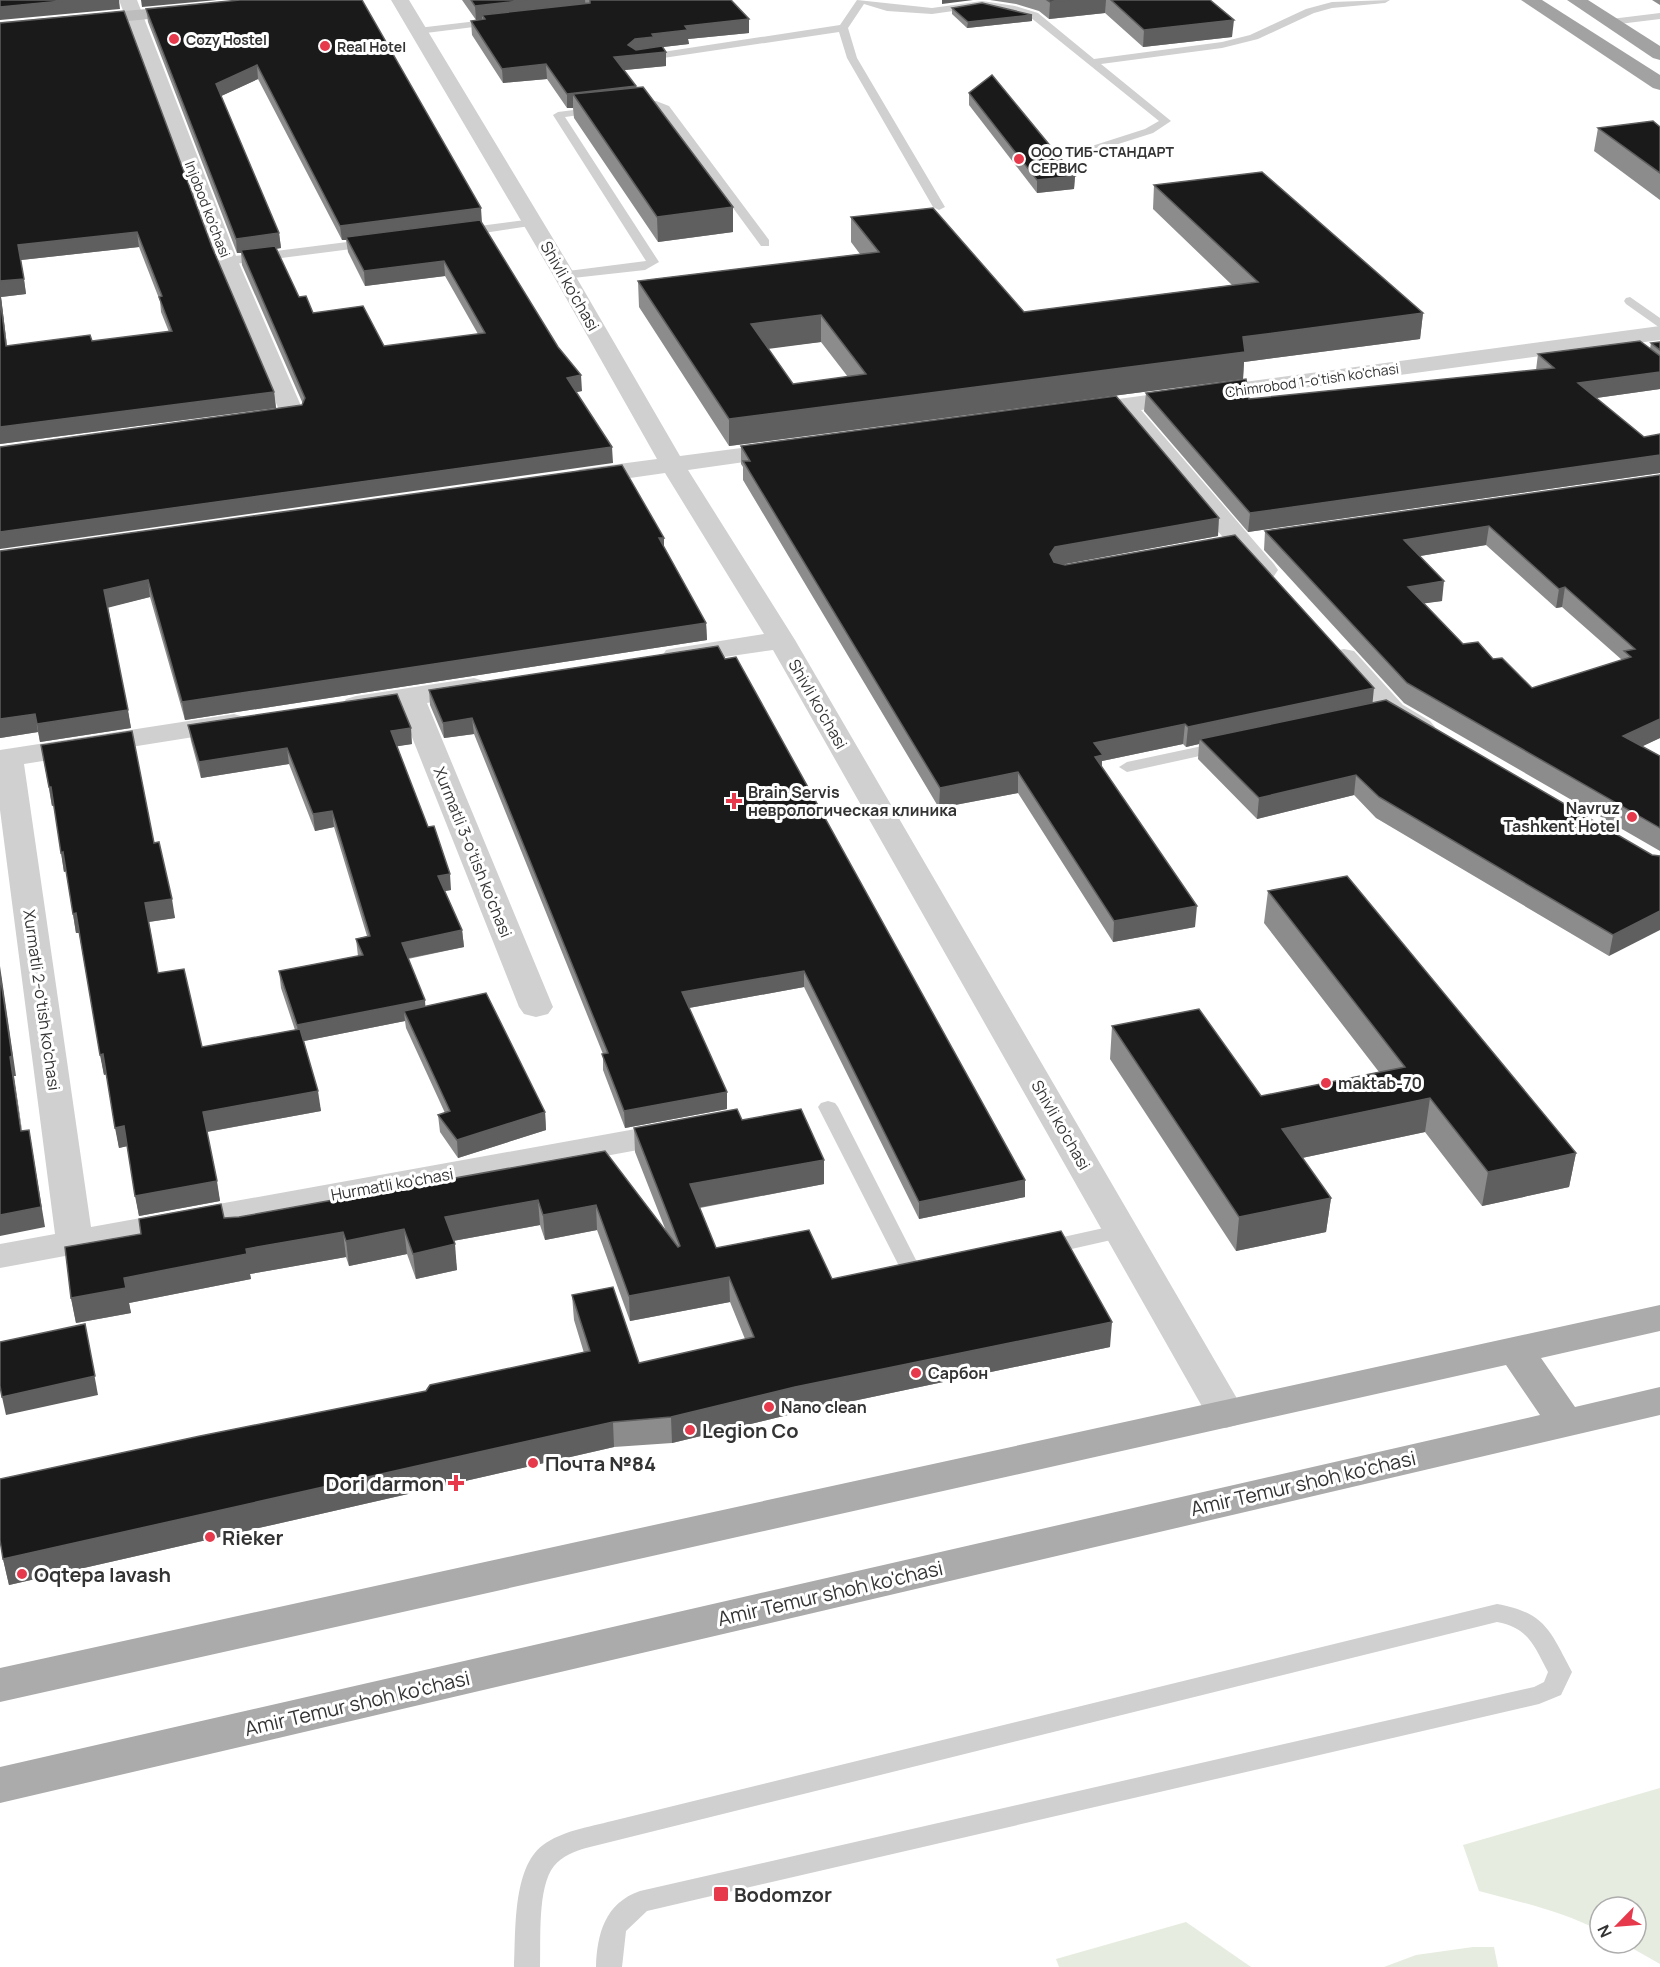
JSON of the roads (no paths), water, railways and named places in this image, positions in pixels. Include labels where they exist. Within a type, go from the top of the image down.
[{"type":"highway","points":[[1530,0],[1660,84]]},
{"type":"highway","points":[[1576,0],[1660,54]]},
{"type":"main road","points":[[0,20],[131,8],[205,5]]},
{"type":"main road","points":[[0,28],[131,8]]},
{"type":"main road","points":[[0,1685],[1660,1318]]},
{"type":"main road","points":[[1515,1350],[1566,1422]]},
{"type":"main road","name":"Amir Temur shoh ko'chasi","points":[[0,1785],[1660,1401]]},
{"type":"street","name":"Shivli ko'chasi","points":[[400,0],[564,275],[672,464],[781,640],[1226,1414]]},
{"type":"street","name":"Injobod ko'chasi","points":[[131,8],[228,261],[293,415],[233,423]]},
{"type":"street","name":"Chimrobod 1-o'tish ko'chasi","points":[[1053,415],[1660,333]]},
{"type":"street","points":[[1124,406],[1228,545],[1280,587]]},
{"type":"street","points":[[554,481],[803,447]]},
{"type":"street","points":[[1228,545],[1275,538]]},
{"type":"street","points":[[654,660],[781,640]]},
{"type":"street","points":[[1329,640],[1382,714],[1444,741]]},
{"type":"street","points":[[327,709],[503,682]]},
{"type":"street","name":"Xurmatli 3-o'tish ko'chasi","points":[[410,697],[536,1007]]},
{"type":"street","points":[[4,758],[256,720]]},
{"type":"street","name":"Xurmatli 2-o'tish ko'chasi","points":[[4,758],[75,1242]]},
{"type":"street","name":"Hurmatli ko'chasi","points":[[0,1256],[715,1125]]},
{"type":"lane","points":[[636,59],[843,28],[862,0],[887,8],[932,11],[982,4],[1015,9],[1034,15],[1166,121],[1149,131],[1071,156]]},
{"type":"lane","points":[[1092,62],[1222,45],[1254,37],[1310,10],[1332,5],[1385,0]]},
{"type":"lane","points":[[1611,22],[1660,16]]},
{"type":"lane","points":[[418,31],[508,21]]},
{"type":"lane","points":[[843,28],[852,58],[939,207]]},
{"type":"lane","points":[[564,275],[645,266],[653,262],[558,115],[656,104],[665,108],[765,243]]},
{"type":"lane","points":[[451,233],[533,223]]},
{"type":"lane","points":[[228,261],[380,242]]},
{"type":"lane","points":[[1630,301],[1660,324]]},
{"type":"lane","points":[[1127,767],[1243,743]]},
{"type":"lane","points":[[828,1107],[908,1264],[917,1271],[928,1273],[951,1268]]},
{"type":"lane","points":[[1031,1251],[1122,1231]]},
{"type":"lane","points":[[527,1967],[532,1887],[546,1857],[569,1843],[1497,1612],[1514,1615],[1533,1624],[1560,1672],[1553,1688],[1539,1695],[640,1902],[619,1917],[610,1937],[609,1967]]},
{"type":"place","name":"Cozy Hostel","points":[[174,39]]},
{"type":"place","name":"Real Hotel","points":[[325,46]]},
{"type":"place","name":"ООО ТИБ-СТАНДАРТ СЕРВИС","points":[[1019,159]]},
{"type":"place","name":"Brain Servis неврологическая клиника","points":[[734,801]]},
{"type":"place","name":"Navruz Tashkent Hotel","points":[[1632,817]]},
{"type":"place","name":"maktab-70","points":[[1326,1083]]},
{"type":"place","name":"Сарбон","points":[[916,1373]]},
{"type":"place","name":"Nano clean","points":[[769,1407]]},
{"type":"place","name":"Legion Co","points":[[690,1430]]},
{"type":"place","name":"Почта №84","points":[[533,1463]]},
{"type":"place","name":"Dori darmon","points":[[456,1483]]},
{"type":"place","name":"Rieker","points":[[210,1537]]},
{"type":"place","name":"Oqtepa lavash","points":[[22,1574]]},
{"type":"place","name":"Bodomzor","points":[[721,1894]]}]
